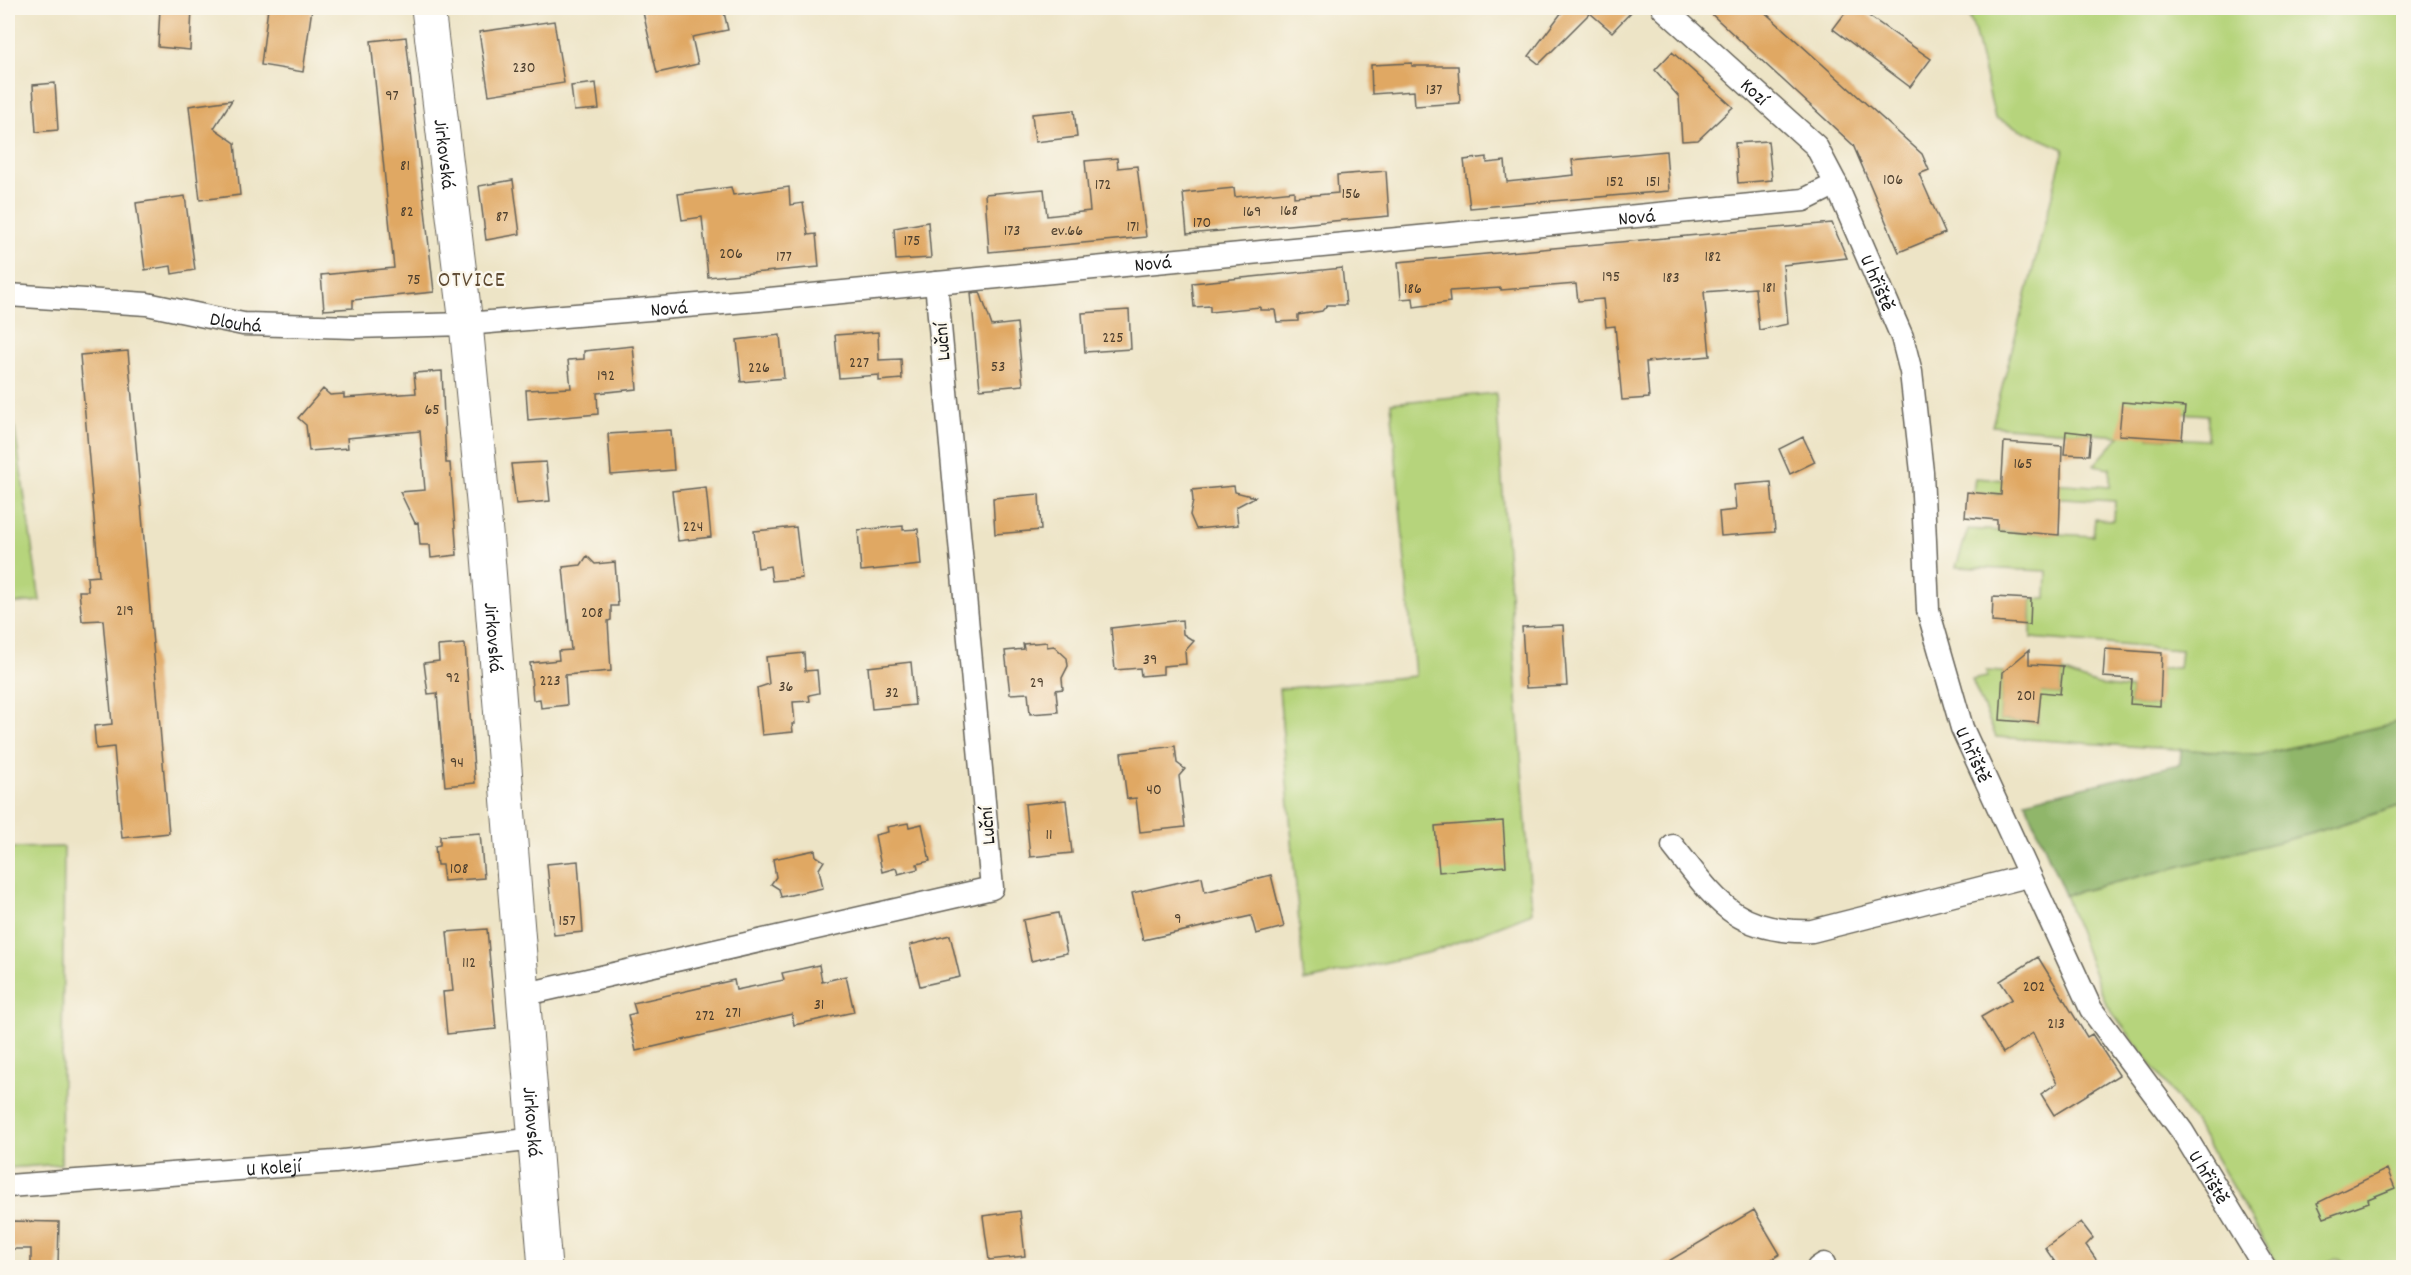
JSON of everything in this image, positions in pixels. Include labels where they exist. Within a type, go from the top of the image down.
[{"type":"main road","name":"Jirkovská","points":[[428,8],[466,324],[487,543],[545,1268]]},
{"type":"street","name":"Kozí","points":[[1663,8],[1816,146],[1836,184]]},
{"type":"street","name":"Nová","points":[[466,324],[936,283],[1804,200],[1836,184]]},
{"type":"street","name":"U hřiště","points":[[1836,184],[1902,338],[1911,372],[1922,472],[1928,610],[1962,728],[2091,1009],[2182,1131],[2265,1268]]},
{"type":"street","name":"Luční","points":[[522,995],[992,888],[936,283]]},
{"type":"street","name":"Dlouhá","points":[[8,295],[147,304],[243,324],[354,327],[466,324]]},
{"type":"street","points":[[1673,846],[1718,903],[1750,922],[1791,932],[1812,931],[2028,876]]},
{"type":"street","name":"U Kolejí","points":[[8,1186],[335,1162],[536,1139]]},
{"type":"green space","points":[[1966,8],[2403,8],[2403,721],[2259,755],[1996,737],[1972,680],[1987,677],[1986,671],[2003,672],[2000,720],[2038,723],[2039,705],[2034,692],[2060,694],[2062,672],[2098,685],[2131,689],[2130,704],[2159,706],[2161,668],[2179,668],[2181,650],[2031,638],[2031,599],[2046,599],[2047,571],[1956,567],[1968,529],[2093,536],[2095,519],[2114,520],[2115,501],[1973,493],[1975,478],[2110,487],[2110,468],[2094,465],[2120,436],[1992,426],[2064,149],[1995,118],[1974,29]],"holes":[[[2150,411],[2208,415],[2207,440],[2149,437]]]},
{"type":"green space","points":[[8,383],[40,601],[8,604]]},
{"type":"green space","points":[[1496,393],[1532,913],[1435,951],[1304,981],[1279,689],[1415,676],[1391,403]]},
{"type":"green space","points":[[2403,721],[2403,805],[2310,834],[2065,895],[2025,801],[2180,764],[2181,749],[2259,755]]},
{"type":"green space","points":[[2403,805],[2403,1267],[2350,1267],[2336,1258],[2319,1267],[2279,1267],[2195,1123],[2106,1004],[2065,895],[2310,834]]},
{"type":"green space","points":[[64,847],[61,1164],[8,1168],[8,848]]},
{"type":"building","points":[[160,8],[192,8],[190,50],[158,47]]},
{"type":"building","points":[[268,8],[312,8],[303,72],[261,65]]},
{"type":"building","points":[[642,8],[723,8],[728,30],[692,37],[698,64],[657,73]]},
{"type":"building","points":[[1565,8],[1635,8],[1612,32],[1590,13],[1539,64],[1529,56]]},
{"type":"building","points":[[1705,8],[1760,8],[1922,154],[1929,170],[1919,174],[1945,233],[1899,252],[1853,145]]},
{"type":"building","points":[[1849,8],[1857,8],[1931,59],[1910,87],[1833,29]]},
{"type":"building","points":[[554,21],[564,83],[489,95],[479,32]]},
{"type":"building","points":[[406,37],[434,292],[353,300],[353,308],[324,310],[321,275],[394,268],[371,41]]},
{"type":"building","points":[[1672,52],[1733,107],[1698,140],[1682,141],[1679,97],[1655,70]]},
{"type":"building","points":[[1412,63],[1412,66],[1458,66],[1460,103],[1415,106],[1414,91],[1372,94],[1371,65]]},
{"type":"building","points":[[55,83],[58,130],[36,132],[33,85]]},
{"type":"building","points":[[596,83],[599,109],[574,111],[571,86]]},
{"type":"building","points":[[232,100],[214,128],[235,143],[240,195],[200,200],[189,106]]},
{"type":"building","points":[[1074,110],[1077,137],[1035,142],[1032,114]]},
{"type":"building","points":[[1768,141],[1772,180],[1738,183],[1735,143]]},
{"type":"building","points":[[1666,151],[1669,191],[1470,208],[1464,160],[1487,157],[1487,163],[1505,161],[1507,182],[1574,175],[1572,160]]},
{"type":"building","points":[[1117,158],[1118,168],[1137,166],[1146,237],[989,252],[985,194],[1044,189],[1047,216],[1090,211],[1085,161]]},
{"type":"building","points":[[1386,171],[1389,216],[1187,234],[1183,193],[1234,188],[1235,197],[1294,191],[1294,197],[1338,193],[1337,175]]},
{"type":"building","points":[[513,180],[520,234],[486,240],[479,186]]},
{"type":"building","points":[[731,187],[733,195],[789,187],[790,205],[803,203],[808,235],[816,234],[819,267],[708,277],[702,217],[682,220],[678,194]]},
{"type":"building","points":[[185,196],[195,270],[172,274],[171,266],[145,270],[136,203]]},
{"type":"building","points":[[928,222],[931,258],[896,260],[894,228]]},
{"type":"building","points":[[1832,223],[1847,258],[1783,265],[1788,324],[1759,330],[1755,288],[1704,292],[1710,356],[1646,362],[1649,398],[1622,400],[1615,326],[1606,327],[1603,299],[1578,301],[1576,284],[1501,290],[1501,288],[1449,291],[1450,302],[1414,307],[1413,298],[1401,299],[1398,262]]},
{"type":"building","points":[[1342,268],[1346,305],[1327,305],[1322,311],[1298,315],[1298,321],[1277,322],[1275,310],[1260,310],[1260,307],[1210,312],[1210,306],[1194,307],[1192,283]]},
{"type":"building","points":[[980,292],[992,326],[1017,323],[1023,385],[980,389],[971,293]]},
{"type":"building","points":[[1129,310],[1131,349],[1085,352],[1082,313]]},
{"type":"building","points":[[878,332],[879,360],[901,359],[902,379],[879,381],[879,375],[839,378],[835,335]]},
{"type":"building","points":[[780,335],[784,378],[741,382],[737,340]]},
{"type":"building","points":[[633,346],[637,389],[597,393],[598,414],[528,420],[526,390],[571,388],[568,360],[584,359],[584,351]]},
{"type":"building","points":[[128,351],[169,833],[122,838],[114,747],[96,749],[94,726],[112,724],[103,620],[82,621],[79,591],[88,591],[87,577],[99,576],[80,355]]},
{"type":"building","points":[[442,371],[446,463],[450,463],[457,555],[431,558],[430,545],[420,545],[418,522],[415,523],[400,492],[425,490],[420,431],[347,438],[348,448],[309,451],[306,425],[298,418],[323,389],[330,395],[344,394],[344,398],[416,393],[414,373]]},
{"type":"building","points":[[2122,402],[2185,407],[2182,439],[2119,435]]},
{"type":"building","points":[[671,430],[674,470],[611,475],[608,434]]},
{"type":"building","points":[[2066,431],[2091,434],[2089,455],[2064,454]]},
{"type":"building","points":[[1803,437],[1815,462],[1790,474],[1779,449]]},
{"type":"building","points":[[2004,442],[2062,446],[2059,535],[1997,530],[1997,520],[1965,517],[1967,492],[2001,495]]},
{"type":"building","points":[[546,462],[550,501],[516,504],[511,464]]},
{"type":"building","points":[[1771,482],[1775,532],[1721,536],[1719,512],[1736,510],[1734,485]]},
{"type":"building","points":[[1234,486],[1235,492],[1255,497],[1236,507],[1238,525],[1196,529],[1190,515],[1193,501],[1192,490]]},
{"type":"building","points":[[706,487],[711,537],[678,541],[672,491]]},
{"type":"building","points":[[1039,494],[1041,530],[995,534],[993,498]]},
{"type":"building","points":[[903,526],[903,530],[918,529],[921,565],[861,571],[858,530]]},
{"type":"building","points":[[796,527],[802,578],[772,581],[770,566],[758,568],[754,531]]},
{"type":"building","points":[[587,556],[595,564],[615,562],[618,606],[611,606],[611,620],[608,621],[611,671],[565,675],[567,705],[541,708],[540,699],[533,700],[530,663],[559,660],[558,651],[571,650],[563,567],[581,565]]},
{"type":"building","points":[[1993,597],[2031,599],[2030,625],[1992,622]]},
{"type":"building","points":[[1182,620],[1183,634],[1194,641],[1185,651],[1186,664],[1163,666],[1163,674],[1141,676],[1140,668],[1115,670],[1111,628]]},
{"type":"building","points":[[1563,625],[1567,686],[1526,688],[1522,627]]},
{"type":"building","points":[[1047,642],[1047,647],[1054,646],[1067,658],[1068,666],[1062,678],[1063,689],[1056,690],[1058,712],[1030,714],[1028,693],[1010,694],[1005,651],[1024,649],[1023,644]]},
{"type":"building","points":[[465,644],[475,783],[445,786],[437,693],[428,694],[424,663],[439,661],[438,646]]},
{"type":"building","points":[[2105,649],[2162,653],[2160,706],[2130,704],[2132,679],[2103,677]]},
{"type":"building","points":[[2029,650],[2029,664],[2063,666],[2060,694],[2041,692],[2038,723],[2000,720],[2003,672]]},
{"type":"building","points":[[804,653],[805,671],[817,670],[819,693],[809,695],[810,701],[793,702],[795,724],[792,724],[793,732],[762,735],[757,688],[769,684],[766,657]]},
{"type":"building","points":[[911,662],[915,705],[872,709],[868,667]]},
{"type":"building","points":[[1175,746],[1177,763],[1185,769],[1179,776],[1185,827],[1140,832],[1136,798],[1127,799],[1121,753]]},
{"type":"building","points":[[1066,800],[1072,853],[1030,857],[1025,804]]},
{"type":"building","points":[[1503,821],[1506,866],[1439,872],[1435,826]]},
{"type":"building","points":[[908,823],[909,827],[922,824],[930,861],[917,864],[918,869],[898,874],[896,868],[882,872],[875,835],[888,832],[887,827]]},
{"type":"building","points":[[480,833],[484,878],[444,881],[442,865],[437,865],[435,846],[440,845],[440,836]]},
{"type":"building","points":[[815,850],[816,856],[824,861],[819,869],[823,888],[781,897],[779,889],[771,884],[776,877],[773,859]]},
{"type":"building","points":[[578,861],[583,932],[554,935],[547,864]]},
{"type":"building","points":[[1271,875],[1284,927],[1256,934],[1251,916],[1143,940],[1132,893],[1202,877],[1205,892]]},
{"type":"building","points":[[1058,913],[1067,953],[1031,961],[1023,920]]},
{"type":"building","points":[[487,929],[496,1029],[447,1034],[443,992],[453,991],[447,932]]},
{"type":"building","points":[[950,935],[960,977],[920,986],[910,945]]},
{"type":"building","points":[[2038,957],[2087,1037],[2092,1034],[2119,1075],[2054,1115],[2041,1094],[2057,1083],[2033,1033],[2003,1053],[1981,1017],[2012,999],[2000,981]]},
{"type":"building","points":[[819,965],[822,982],[846,976],[854,1012],[794,1025],[792,1014],[636,1051],[628,1015],[636,1013],[633,1003],[734,980],[736,990],[784,980],[782,973]]},
{"type":"building","points":[[2387,1169],[2395,1188],[2368,1199],[2369,1202],[2324,1218],[2317,1203]]},
{"type":"building","points":[[1754,1210],[1780,1254],[1758,1268],[1657,1268]]},
{"type":"building","points":[[1020,1211],[1025,1256],[989,1260],[983,1216]]},
{"type":"building","points":[[8,1221],[59,1222],[58,1268],[31,1268],[31,1249],[8,1249]]},
{"type":"building","points":[[2081,1222],[2093,1238],[2086,1245],[2102,1268],[2059,1268],[2045,1248]]},
{"type":"district","name":"OTVICE","points":[[472,278]]}]
